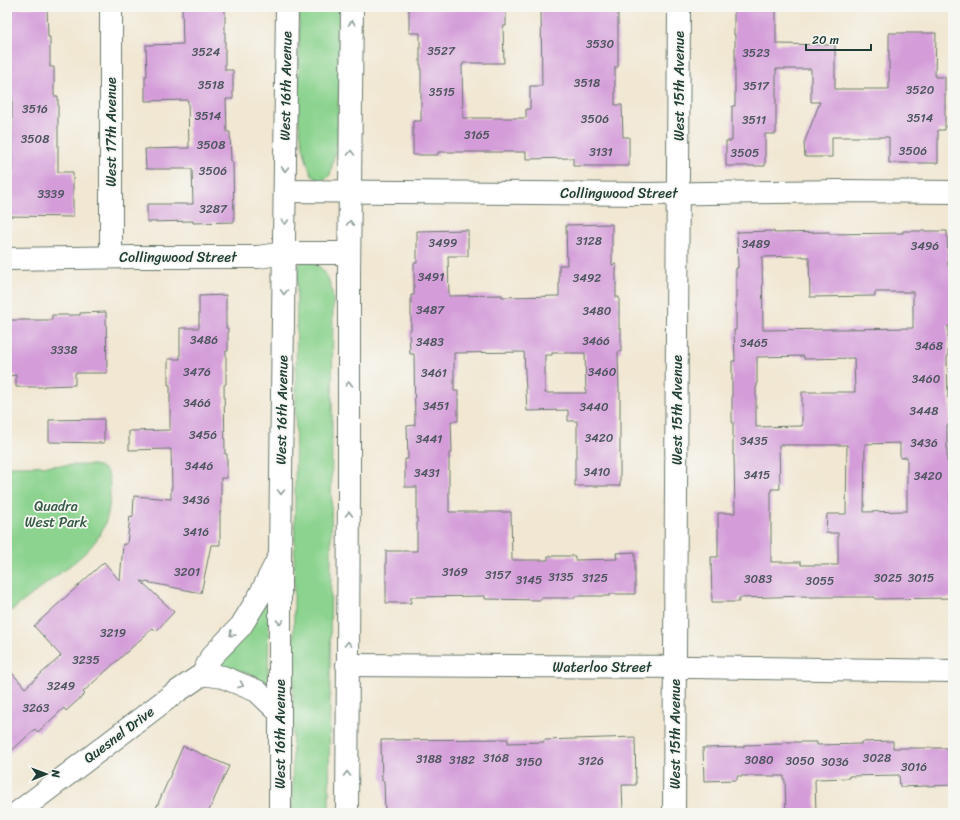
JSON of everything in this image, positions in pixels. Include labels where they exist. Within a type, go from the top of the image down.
[{"type":"street","name":"West 17th Avenue","points":[[111,7],[111,257]]},
{"type":"street","name":"West 16th Avenue","points":[[280,813],[280,553],[288,7]]},
{"type":"street","points":[[347,813],[352,7]]},
{"type":"street","name":"West 15th Avenue","points":[[674,813],[679,7]]},
{"type":"street","name":"Collingwood Street","points":[[285,191],[648,194],[841,191],[953,192]]},
{"type":"street","name":"Collingwood Street","points":[[7,259],[258,257],[284,253],[350,253]]},
{"type":"street","points":[[280,553],[260,595],[241,626],[211,656],[203,674],[223,677],[257,691],[280,713]]},
{"type":"street","name":"Waterloo Street","points":[[347,665],[675,667],[953,671]]},
{"type":"street","name":"Quesnel Drive","points":[[17,813],[166,700],[203,674]]},
{"type":"green space","points":[[299,7],[340,7],[338,138],[330,175],[322,180],[318,180],[314,177],[308,166],[303,148],[298,115]]},
{"type":"green space","points":[[302,261],[315,264],[320,267],[327,277],[333,297],[329,813],[292,813],[297,280],[298,266]]},
{"type":"green space","name":"Quadra West Park","points":[[94,465],[105,470],[109,476],[109,505],[107,519],[102,531],[96,541],[78,559],[7,614],[7,466]]},
{"type":"green space","points":[[269,600],[268,684],[259,681],[252,675],[244,672],[218,668],[216,664]]},
{"type":"building","points":[[47,7],[48,37],[50,37],[50,67],[54,67],[54,96],[58,96],[58,172],[73,172],[73,217],[7,216],[7,172],[12,172],[12,95],[8,95],[7,8]]},
{"type":"building","points":[[182,7],[225,7],[225,70],[233,70],[233,99],[226,99],[227,132],[230,132],[231,162],[233,162],[234,222],[147,222],[147,204],[193,204],[192,169],[146,169],[145,149],[189,148],[188,100],[145,101],[145,76],[147,76],[146,45],[183,44]]},
{"type":"building","points":[[409,7],[506,7],[506,26],[503,26],[504,63],[463,63],[462,65],[463,118],[526,118],[526,109],[530,109],[530,86],[542,86],[541,7],[618,7],[618,67],[615,67],[615,105],[622,105],[623,137],[629,137],[629,166],[573,166],[573,158],[526,159],[526,152],[438,152],[438,155],[413,155],[413,121],[421,121],[421,65],[420,33],[409,33]]},
{"type":"building","points":[[734,7],[776,7],[776,44],[835,45],[835,89],[889,89],[889,33],[936,33],[935,77],[945,77],[945,130],[938,130],[938,163],[889,163],[889,137],[832,137],[832,157],[805,157],[804,143],[820,102],[811,102],[811,69],[776,69],[776,134],[765,134],[765,166],[726,166],[726,141],[732,141],[732,106],[735,106]]},
{"type":"building","points":[[612,224],[612,265],[616,264],[616,297],[619,297],[619,329],[621,329],[621,352],[618,352],[620,392],[620,486],[575,486],[577,421],[568,421],[568,410],[527,411],[524,352],[454,353],[454,391],[458,391],[458,421],[451,421],[452,453],[449,453],[449,512],[511,512],[512,560],[548,560],[548,556],[575,556],[575,560],[617,559],[616,553],[635,552],[635,594],[575,596],[575,598],[541,598],[541,600],[485,599],[485,596],[411,597],[411,603],[386,603],[386,551],[417,551],[417,487],[405,487],[405,459],[408,459],[407,426],[415,425],[414,354],[410,354],[409,330],[411,330],[411,295],[414,295],[414,263],[417,263],[417,231],[468,230],[468,256],[448,256],[449,296],[559,296],[559,265],[567,265],[566,225]],"holes":[[[552,353],[585,353],[586,393],[545,393],[545,355],[552,355]]]},
{"type":"building","points":[[947,231],[948,266],[953,265],[953,326],[948,326],[947,357],[950,425],[947,425],[947,462],[950,462],[950,513],[953,513],[953,598],[875,599],[875,597],[806,596],[739,598],[739,602],[712,602],[711,557],[718,557],[718,513],[735,513],[732,422],[732,361],[735,361],[734,330],[736,330],[736,268],[738,268],[737,232],[829,232],[829,234]],"holes":[[[762,257],[809,257],[810,297],[875,296],[875,292],[913,292],[913,328],[763,330]],[[804,356],[804,359],[854,358],[855,392],[802,392],[802,426],[756,427],[757,357]],[[900,443],[900,458],[907,457],[907,511],[864,512],[865,444]],[[779,445],[847,445],[846,514],[827,514],[826,533],[838,533],[838,565],[801,565],[801,562],[771,562],[771,489],[780,489]]]},
{"type":"building","points":[[226,295],[228,351],[226,351],[226,384],[224,385],[225,454],[227,454],[227,478],[221,478],[220,545],[211,545],[201,593],[141,581],[174,612],[156,631],[153,628],[83,692],[85,694],[66,711],[64,708],[38,732],[35,729],[7,755],[7,667],[25,688],[61,656],[34,626],[104,562],[120,581],[123,544],[127,544],[130,516],[133,517],[134,496],[171,499],[171,449],[129,450],[129,431],[170,430],[170,385],[168,385],[168,359],[180,359],[180,328],[199,328],[199,296]]},
{"type":"building","points":[[106,312],[107,373],[75,373],[75,385],[44,387],[16,387],[16,375],[7,376],[7,320],[52,320],[52,315],[80,315],[80,313]]},
{"type":"building","points":[[104,419],[104,443],[49,442],[49,420]]},
{"type":"building","points":[[635,737],[636,785],[622,785],[623,813],[385,813],[384,781],[382,781],[381,740],[508,739],[508,743],[544,742],[544,740]]},
{"type":"building","points":[[893,741],[893,748],[953,748],[953,785],[900,787],[899,775],[849,776],[849,778],[817,779],[815,780],[816,813],[786,813],[784,776],[737,776],[737,780],[704,781],[703,748],[744,747],[744,745],[783,744],[783,742],[817,742],[817,745],[861,744],[861,742]]},
{"type":"building","points":[[183,746],[229,766],[208,813],[154,813]]}]
